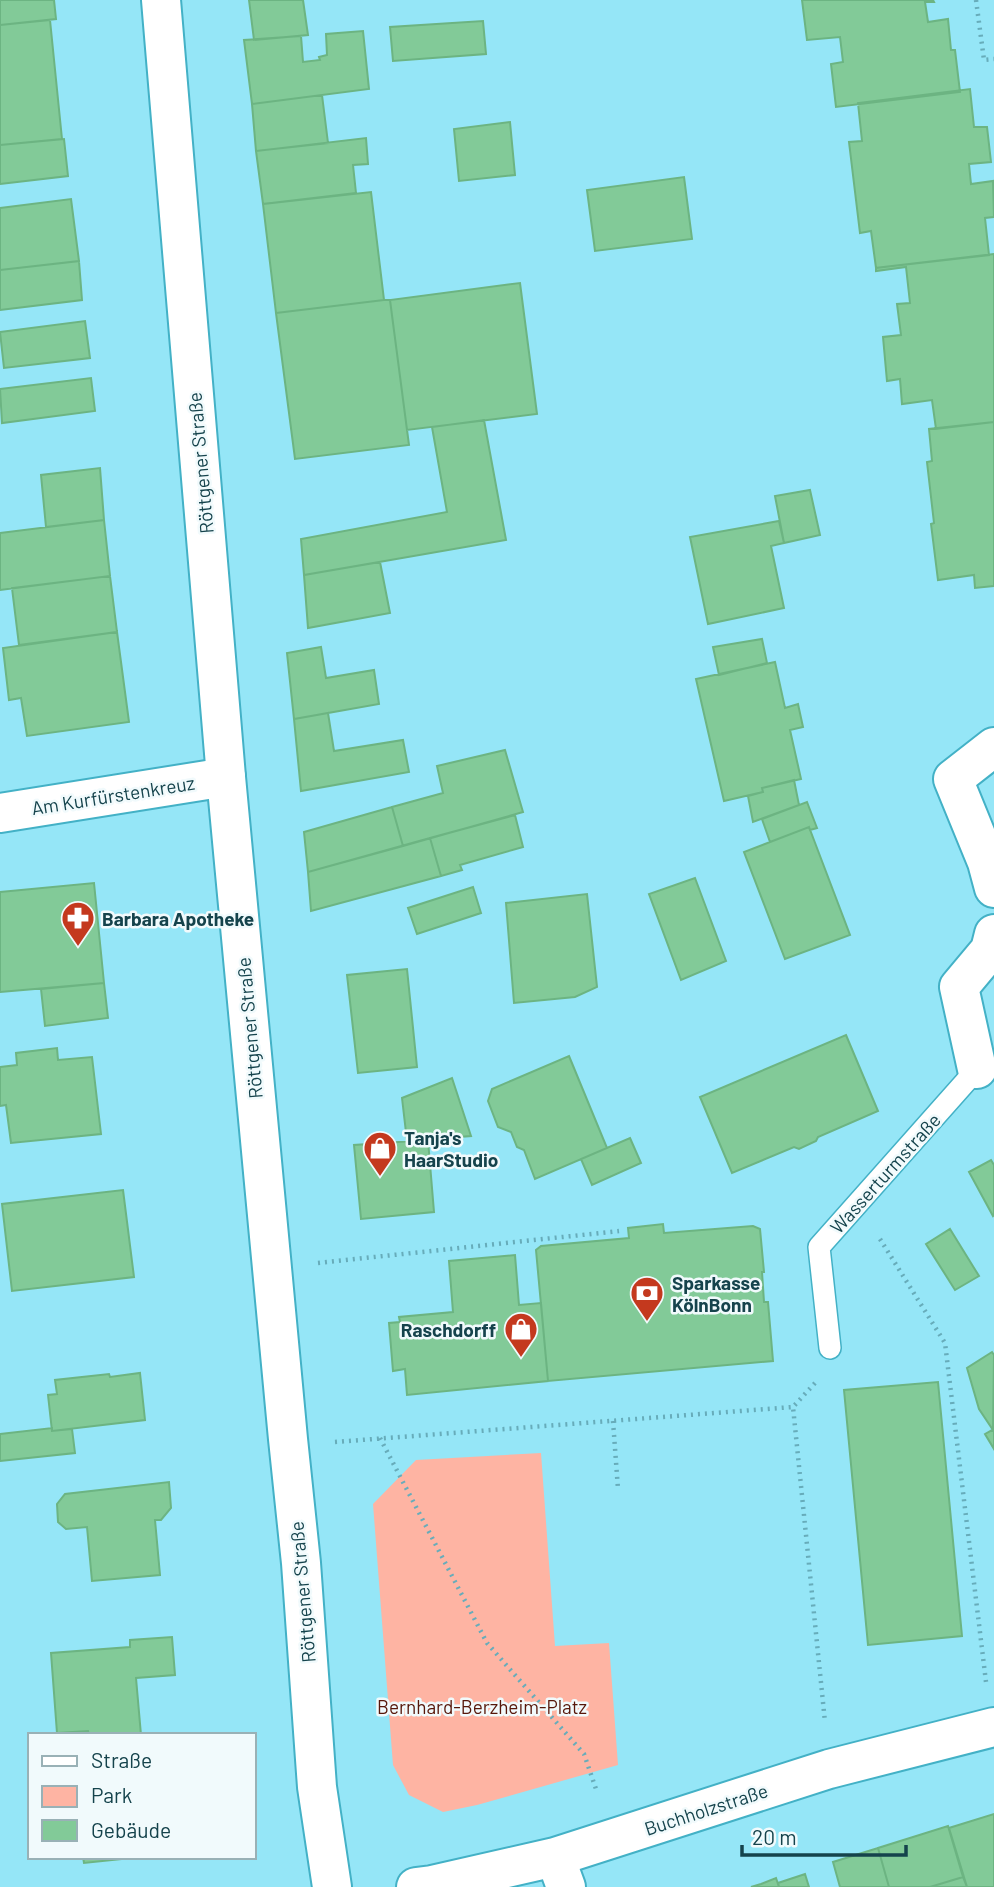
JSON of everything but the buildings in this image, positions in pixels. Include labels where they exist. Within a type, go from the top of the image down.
[{"type":"street","name":"Röttgener Straße","points":[[161,0],[226,777],[301,1563],[317,1787],[332,1887]]},
{"type":"street","points":[[994,747],[953,779],[987,862],[994,888]]},
{"type":"street","name":"Am Kurfürstenkreuz","points":[[0,813],[226,777]]},
{"type":"street","points":[[985,1064],[959,986],[990,950],[994,934]]},
{"type":"street","name":"Buchholzstraße","points":[[416,1887],[560,1872],[612,1839],[830,1769],[993,1728]]},
{"type":"lane","name":"Wasserturmstraße","points":[[830,1348],[819,1247],[985,1064]]},
{"type":"path","points":[[976,0],[984,60],[994,59]]},
{"type":"path","points":[[857,1203],[945,1343],[993,1728]]},
{"type":"path","points":[[272,1268],[619,1231]]},
{"type":"path","points":[[289,1446],[793,1408],[824,1372],[830,1348]]},
{"type":"path","points":[[793,1408],[830,1769]]},
{"type":"path","points":[[613,1421],[618,1489]]},
{"type":"path","points":[[380,1438],[487,1643],[584,1754],[612,1839]]},
{"type":"green space","name":"Bernhard-Berzheim-Platz","points":[[541,1453],[555,1646],[609,1643],[618,1765],[443,1812],[409,1795],[393,1765],[373,1504],[416,1460]]},
{"type":"place","name":"Barbara Apotheke","points":[[78,948]]},
{"type":"place","name":"Tanja's HaarStudio","points":[[380,1178]]},
{"type":"place","name":"Sparkasse KölnBonn","points":[[647,1323]]},
{"type":"place","name":"Raschdorff","points":[[521,1359]]}]
